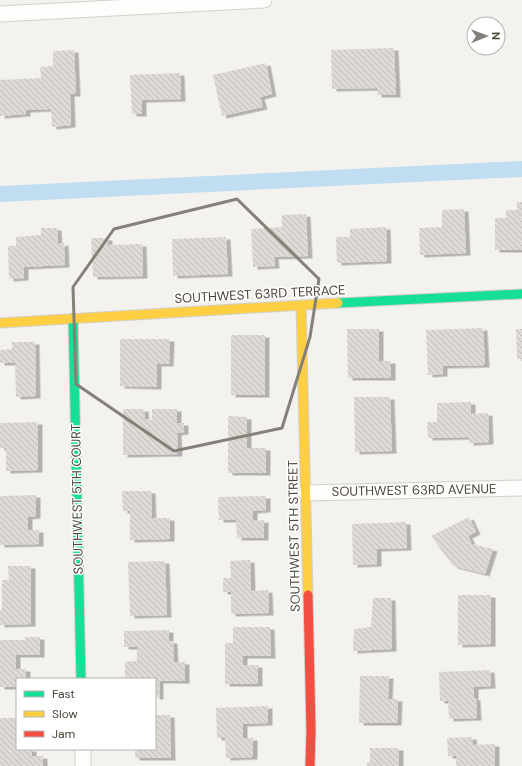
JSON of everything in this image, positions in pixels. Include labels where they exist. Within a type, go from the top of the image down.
[{"type":"street","points":[[0,14],[264,0]]},
{"type":"street","name":"SOUTHWEST 63RD TERRACE","points":[[0,323],[300,305],[522,294]]},
{"type":"street","name":"SOUTHWEST 5TH STREET","points":[[300,305],[306,493],[311,730],[310,766]]},
{"type":"street","name":"SOUTHWEST 5TH COURT","points":[[73,318],[81,678]]},
{"type":"street","name":"SOUTHWEST 63RD AVENUE","points":[[306,493],[522,488]]},
{"type":"street","points":[[83,750],[83,766]]},
{"type":"highlighted area","points":[[237,199],[319,279],[310,337],[282,428],[174,451],[76,384],[73,287],[114,229]]},
{"type":"building","points":[[394,48],[396,95],[377,95],[377,88],[332,89],[331,50]]},
{"type":"building","points":[[74,50],[76,94],[70,94],[71,125],[52,127],[51,109],[26,110],[26,114],[0,116],[0,80],[41,78],[40,67],[53,66],[53,51]]},
{"type":"building","points":[[266,63],[272,94],[260,97],[263,107],[222,116],[213,75]]},
{"type":"building","points":[[180,73],[181,99],[142,100],[142,114],[132,114],[130,75]]},
{"type":"building","points":[[517,202],[522,202],[522,250],[495,250],[495,218],[506,218],[506,210],[517,210]]},
{"type":"building","points":[[464,209],[466,253],[420,255],[419,228],[442,227],[442,210]]},
{"type":"building","points":[[306,214],[308,256],[274,257],[275,266],[253,267],[251,229],[282,227],[282,215]]},
{"type":"building","points":[[386,227],[387,261],[337,263],[336,237],[350,237],[350,229]]},
{"type":"building","points":[[41,228],[57,228],[58,244],[64,243],[65,265],[24,267],[24,278],[9,279],[8,246],[16,246],[16,237],[41,235]]},
{"type":"building","points":[[226,237],[228,274],[173,276],[172,239]]},
{"type":"building","points":[[91,238],[108,238],[108,245],[142,244],[143,276],[93,277]]},
{"type":"building","points":[[483,328],[485,365],[443,366],[443,374],[428,375],[426,330]]},
{"type":"building","points":[[347,329],[379,329],[379,361],[391,361],[391,378],[348,378]]},
{"type":"building","points":[[516,329],[522,329],[522,359],[517,359]]},
{"type":"building","points":[[231,335],[265,335],[265,395],[231,395]]},
{"type":"building","points":[[120,339],[170,339],[169,364],[157,364],[157,387],[120,386]]},
{"type":"building","points":[[12,342],[35,342],[36,396],[16,397],[15,363],[0,363],[0,350],[12,349]]},
{"type":"building","points":[[354,397],[390,397],[392,451],[355,452]]},
{"type":"building","points":[[471,402],[471,414],[488,413],[489,442],[469,443],[469,437],[428,438],[427,422],[437,422],[437,403]]},
{"type":"building","points":[[123,409],[144,409],[145,419],[152,420],[152,409],[177,409],[177,423],[184,423],[184,432],[177,433],[178,454],[123,455]]},
{"type":"building","points":[[228,416],[247,417],[247,448],[266,448],[266,473],[228,473]]},
{"type":"building","points":[[38,422],[38,470],[6,471],[6,448],[0,448],[0,423]]},
{"type":"building","points":[[122,491],[151,491],[152,518],[170,518],[170,539],[130,540],[130,511],[123,511]]},
{"type":"building","points":[[36,495],[36,516],[28,517],[28,530],[39,530],[39,544],[0,545],[0,496]]},
{"type":"building","points":[[266,496],[266,510],[253,511],[253,521],[264,520],[264,538],[237,538],[236,520],[219,520],[218,497]]},
{"type":"building","points":[[469,517],[476,532],[468,536],[472,544],[493,549],[485,574],[453,566],[431,536]]},
{"type":"building","points":[[406,522],[407,548],[377,549],[377,564],[353,565],[352,524]]},
{"type":"building","points":[[250,560],[251,591],[268,590],[269,613],[231,614],[231,592],[223,592],[223,578],[231,578],[230,561]]},
{"type":"building","points":[[165,561],[167,615],[130,616],[128,562]]},
{"type":"building","points":[[8,566],[31,566],[31,624],[0,625],[0,610],[2,610],[2,580],[9,580]]},
{"type":"building","points":[[458,595],[491,595],[491,644],[458,645]]},
{"type":"building","points":[[373,598],[391,598],[392,649],[353,651],[354,629],[371,627]]},
{"type":"building","points":[[233,627],[270,627],[271,656],[243,656],[243,665],[258,665],[258,684],[225,684],[225,643],[233,643]]},
{"type":"building","points":[[169,630],[169,641],[173,641],[174,662],[185,662],[185,681],[159,681],[159,697],[156,697],[156,678],[125,678],[125,662],[137,661],[137,647],[124,647],[124,631]]},
{"type":"building","points":[[25,637],[40,637],[40,655],[16,655],[16,669],[26,669],[26,678],[16,678],[16,687],[0,687],[0,640],[25,640]]},
{"type":"building","points":[[490,670],[491,686],[474,687],[477,718],[449,719],[448,701],[440,701],[439,672]]},
{"type":"building","points":[[360,676],[389,676],[388,699],[398,699],[397,723],[359,723]]},
{"type":"building","points":[[268,706],[268,723],[243,724],[243,738],[253,738],[253,757],[226,758],[225,738],[217,738],[216,708]]},
{"type":"building","points":[[156,715],[170,715],[171,758],[135,758],[135,750],[156,750]]},
{"type":"building","points":[[0,718],[16,718],[16,750],[32,750],[32,756],[43,756],[43,766],[0,766]]},
{"type":"building","points":[[472,737],[473,745],[495,744],[495,766],[456,766],[456,756],[448,756],[447,738]]},
{"type":"building","points":[[370,748],[399,748],[399,766],[367,766],[367,762],[370,762]]},
{"type":"waterway","points":[[0,194],[522,169]]},
{"type":"traffic: fast","points":[[338,303],[522,294]]},
{"type":"traffic: fast","points":[[73,318],[81,678]]},
{"type":"traffic: slow","points":[[0,323],[338,303]]},
{"type":"traffic: slow","points":[[301,305],[308,595]]},
{"type":"traffic: jam","points":[[308,595],[311,730],[310,766]]}]
